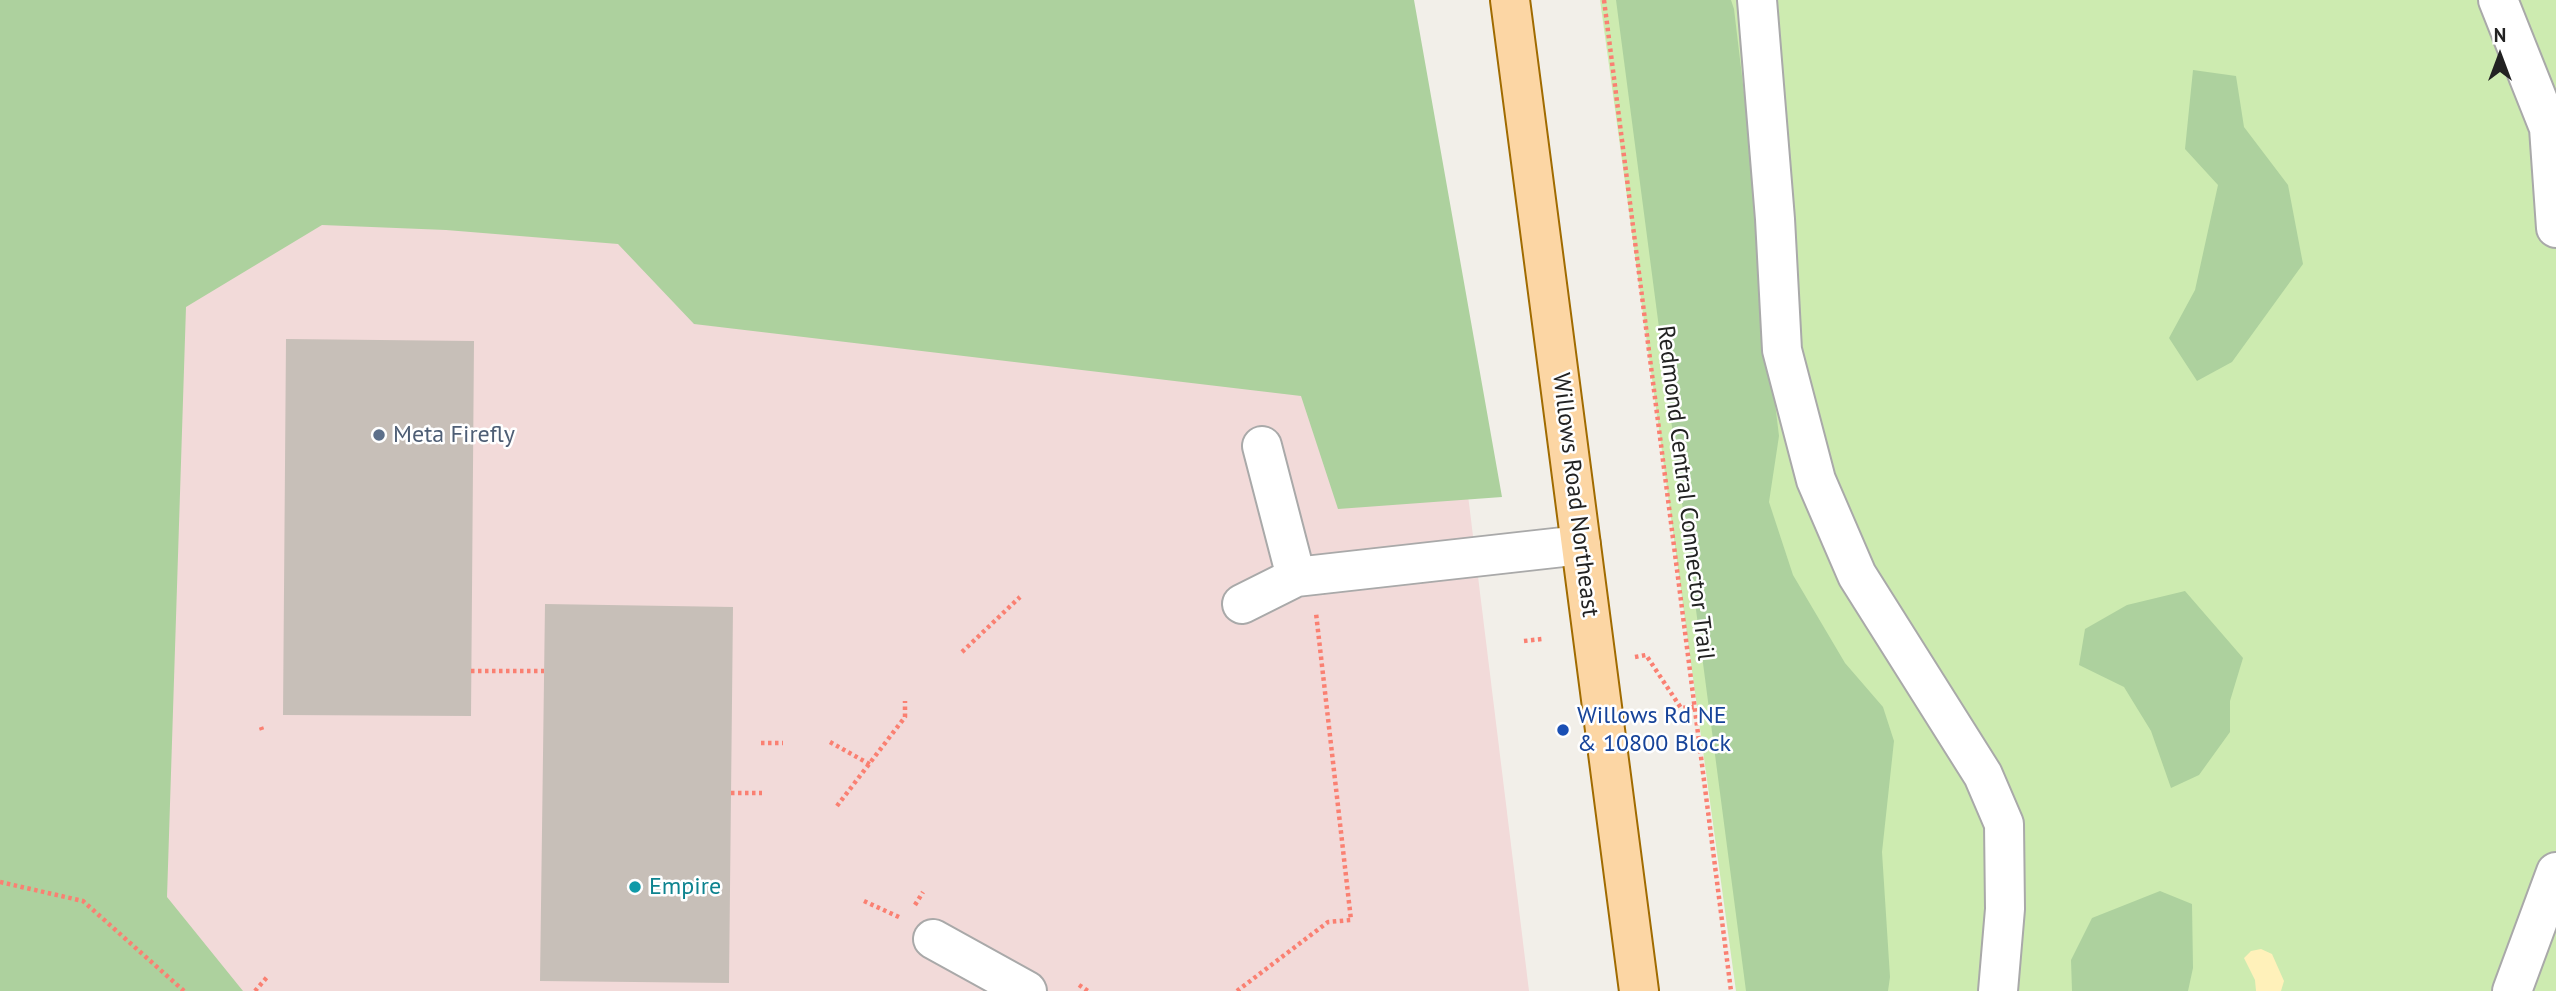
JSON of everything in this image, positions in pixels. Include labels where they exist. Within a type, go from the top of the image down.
[{"type":"main road","name":"Willows Road Northeast","points":[[1510,0],[1639,991]]},
{"type":"lane","points":[[1758,0],[1782,350],[1816,481],[1857,575],[1983,775],[2004,824],[2005,909],[1998,991]]},
{"type":"lane","points":[[2498,0],[2549,128],[2556,228]]},
{"type":"lane","points":[[1262,446],[1305,590]]},
{"type":"lane","points":[[1242,604],[1305,590],[1581,545]]},
{"type":"lane","points":[[2512,991],[2556,872]]},
{"type":"lane","points":[[933,939],[1027,991]]},
{"type":"path","name":"Redmond Central Connector Trail","points":[[1604,0],[1731,991]]},
{"type":"path","points":[[1237,991],[1328,922],[1352,920],[1305,590]]},
{"type":"path","points":[[962,652],[1020,597]]},
{"type":"path","points":[[1524,641],[1542,639]]},
{"type":"path","points":[[1634,657],[1646,655],[1681,708],[1694,707]]},
{"type":"path","points":[[471,671],[544,671]]},
{"type":"path","points":[[837,806],[905,717],[905,701]]},
{"type":"path","points":[[830,742],[870,765]]},
{"type":"path","points":[[761,743],[783,743]]},
{"type":"path","points":[[731,793],[762,793]]},
{"type":"path","points":[[0,882],[83,901],[184,991]]},
{"type":"path","points":[[864,901],[894,915]]},
{"type":"path","points":[[255,991],[268,976]]},
{"type":"path","points":[[1079,985],[1088,991]]},
{"type":"shaded area","points":[[0,0],[1442,284],[1529,991],[136,991]]},
{"type":"green space","points":[[0,0],[1414,0],[1502,497],[1338,509],[1301,396],[694,324],[618,244],[446,230],[322,225],[186,307],[167,897],[243,991],[0,991]]},
{"type":"green space","points":[[1600,0],[2556,0],[2556,991],[1736,991]]},
{"type":"green space","points":[[1616,0],[1731,0],[1734,9],[1767,286],[1771,370],[1779,436],[1769,502],[1793,575],[1845,663],[1883,707],[1894,741],[1882,852],[1890,977],[1888,991],[1746,991]]},
{"type":"green space","points":[[2193,70],[2236,76],[2244,127],[2288,185],[2303,264],[2232,362],[2197,381],[2169,338],[2195,290],[2218,185],[2185,149]]},
{"type":"green space","points":[[2185,591],[2243,658],[2230,701],[2230,732],[2199,775],[2171,788],[2151,731],[2124,687],[2079,665],[2085,629],[2127,605]]},
{"type":"green space","points":[[2160,891],[2192,904],[2193,968],[2188,991],[2072,991],[2071,960],[2092,918]]},
{"type":"sand","points":[[2261,949],[2272,954],[2284,981],[2281,991],[2256,991],[2255,980],[2244,958],[2251,951]]},
{"type":"building","name":"Meta Firefly","points":[[286,339],[474,341],[471,716],[283,715]]},
{"type":"building","name":"Empire","points":[[545,604],[733,607],[729,983],[540,981]]},
{"type":"place","name":"Meta Firefly","points":[[379,435]]},
{"type":"place","name":"Willows Rd NE & 10800 Block","points":[[1563,730]]},
{"type":"place","name":"Empire","points":[[635,887]]}]
